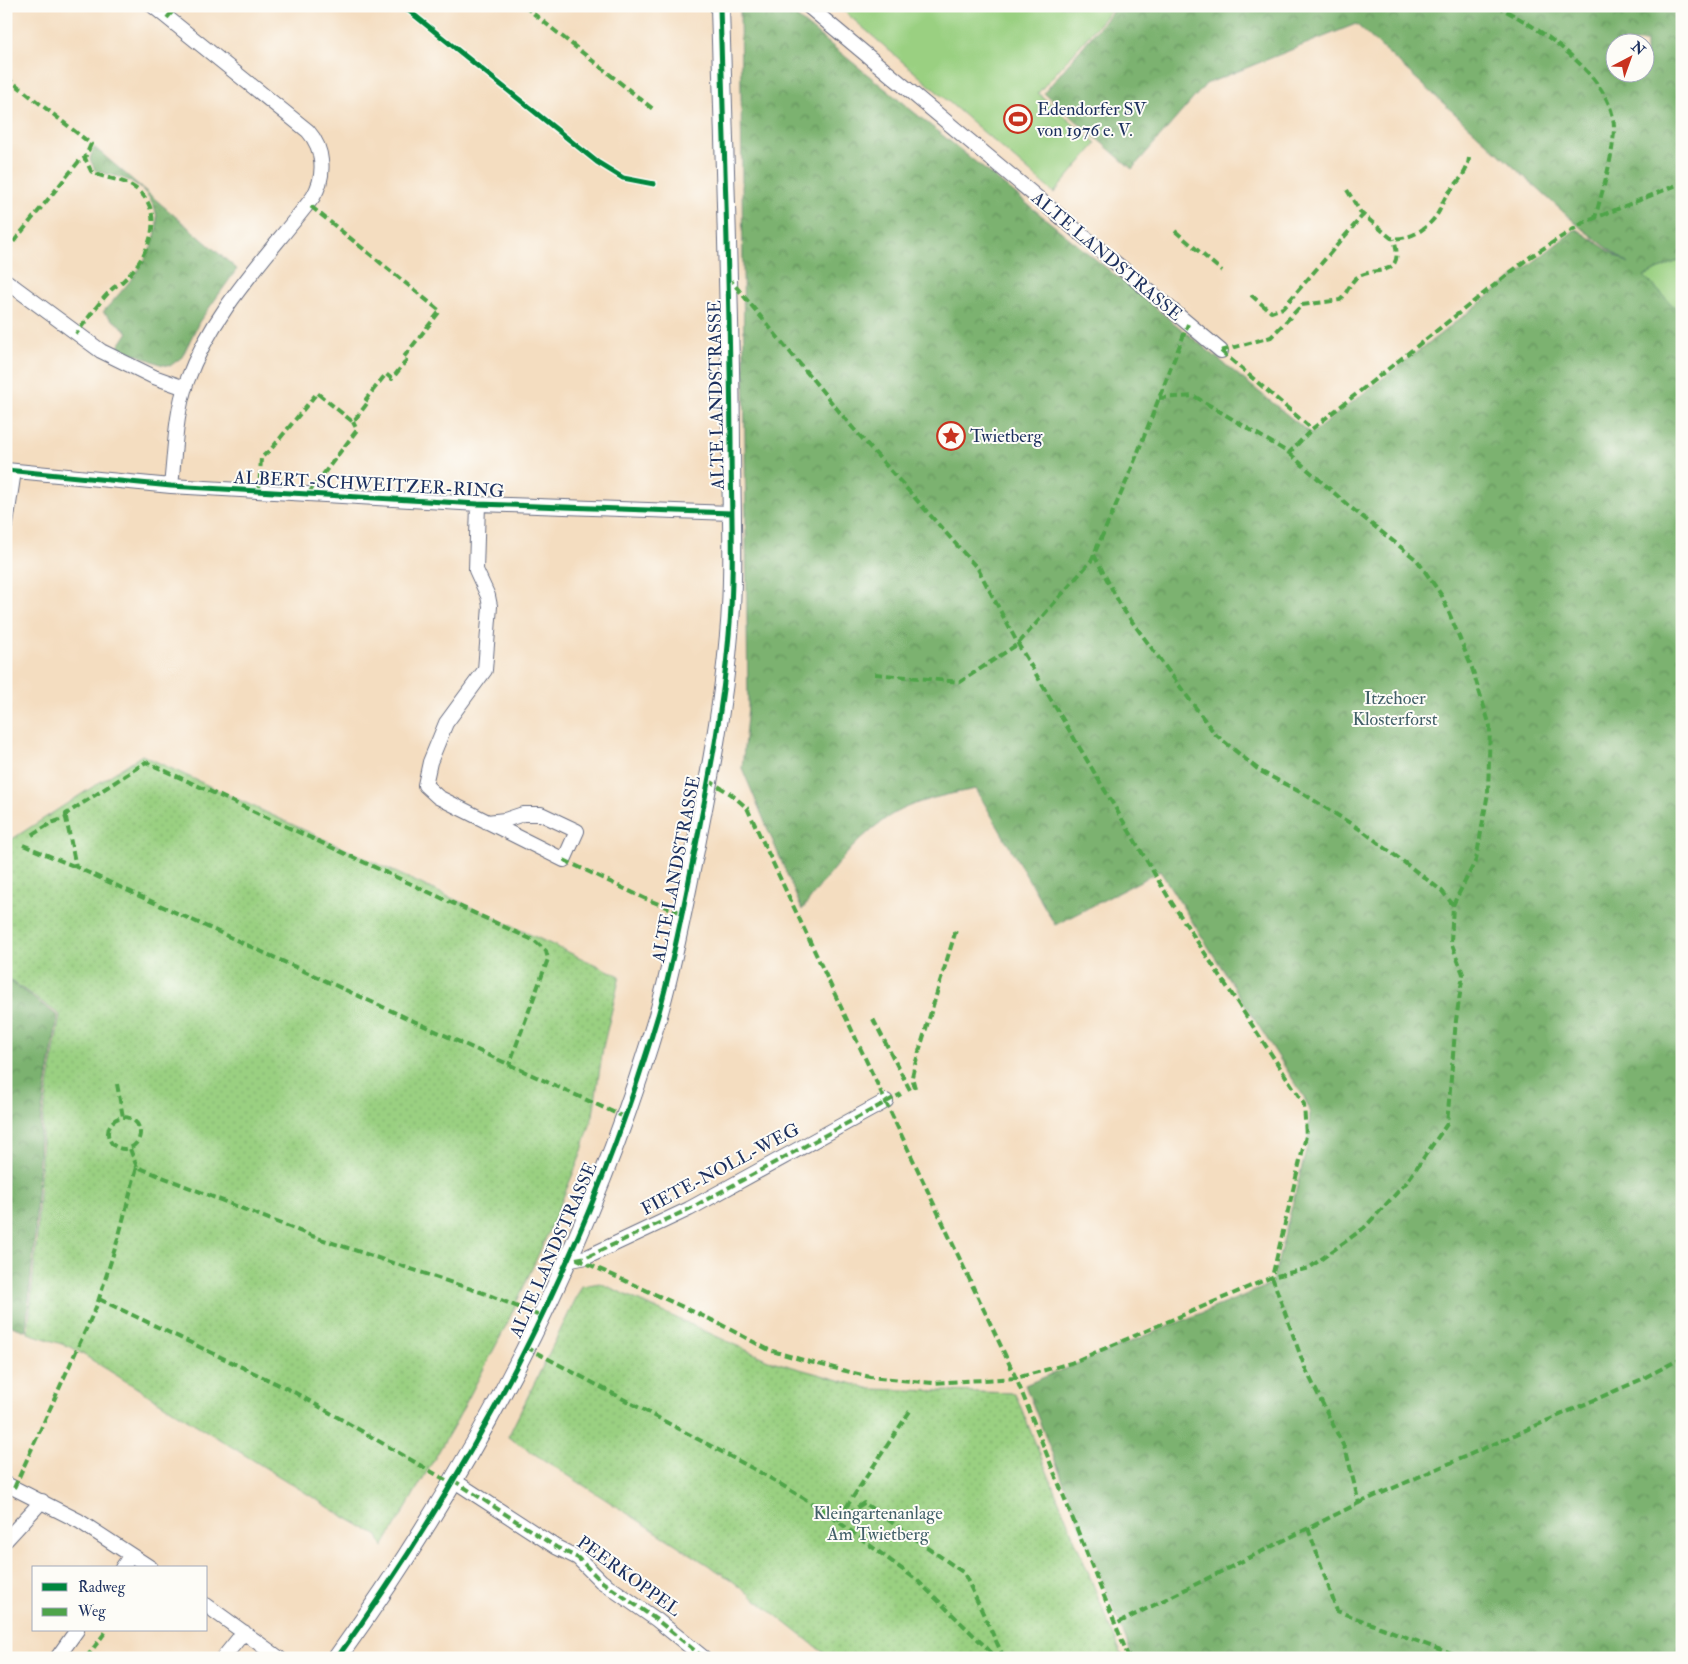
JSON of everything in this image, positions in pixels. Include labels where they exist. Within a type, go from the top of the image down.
[{"type":"street","points":[[153,6],[308,131],[316,141],[322,161],[321,177],[316,193],[215,322],[185,388],[171,486]]},
{"type":"street","name":"ALTE LANDSTRASSE","points":[[337,1658],[402,1563],[453,1480],[484,1427],[542,1317],[612,1151],[658,1015],[674,951],[704,806],[723,690],[732,597],[730,385],[720,6]]},
{"type":"street","name":"ALTE LANDSTRASSE","points":[[808,6],[1221,351]]},
{"type":"street","points":[[6,281],[101,352],[154,377],[185,388]]},
{"type":"street","points":[[6,524],[10,470]]},
{"type":"street","name":"ALBERT-SCHWEITZER-RING","points":[[10,470],[171,486],[478,504],[731,513]]},
{"type":"street","points":[[478,504],[476,570],[488,596],[490,606],[485,670],[446,723],[430,762],[425,785],[438,797],[487,822],[564,860],[578,831],[541,814],[523,814],[505,820],[487,822]]},
{"type":"street","name":"FIETE-NOLL-WEG","points":[[566,1261],[587,1257],[689,1209],[886,1101]]},
{"type":"street","name":"PEERKOPPEL","points":[[453,1480],[556,1547],[578,1558],[601,1580],[657,1620],[704,1658]]},
{"type":"street","points":[[6,1484],[42,1501],[148,1566]]},
{"type":"street","points":[[6,1540],[42,1501]]},
{"type":"street","points":[[123,1566],[131,1555]]},
{"type":"street","points":[[208,1606],[279,1658]]},
{"type":"street","points":[[57,1658],[76,1632]]},
{"type":"street","points":[[223,1658],[244,1632]]},
{"type":"green space","name":"Itzehoer Klosterforst","points":[[740,6],[783,6],[1311,434],[1576,229],[1629,264],[1582,229],[1356,24],[1206,84],[1132,169],[1044,93],[1117,6],[1682,6],[1682,259],[1644,276],[1682,315],[1682,1658],[1133,1658],[1025,1385],[1272,1284],[1308,1143],[1310,1112],[1304,1097],[1160,871],[1055,925],[976,789],[940,796],[917,803],[885,819],[850,850],[802,910],[742,768],[748,706]]},
{"type":"green space","name":"Edendorfer SV von 1976 e. V.","points":[[838,6],[1111,6],[1113,8],[1038,93],[1096,144],[1054,193]]},
{"type":"green space","points":[[94,147],[237,269],[199,322],[182,357],[170,366],[160,364],[118,347],[128,332],[103,312],[127,285],[149,252],[155,234],[157,217],[151,201],[138,186],[123,178],[95,170],[90,159]]},
{"type":"green space","points":[[1682,259],[1682,315],[1643,276]]},
{"type":"green space","points":[[142,755],[620,976],[603,1047],[593,1115],[580,1157],[506,1326],[457,1420],[383,1547],[378,1536],[71,1347],[28,1333],[37,1235],[43,1117],[60,1015],[6,977],[6,843]]},
{"type":"green space","points":[[6,978],[58,1016],[41,1117],[35,1234],[26,1331],[6,1324]]},
{"type":"green space","name":"Kleingartenanlage Am Twietberg","points":[[600,1283],[768,1360],[871,1389],[1015,1393],[1123,1658],[830,1658],[730,1579],[508,1437],[582,1286]]},
{"type":"marked path","points":[[167,18],[177,6]]},
{"type":"marked path","points":[[524,6],[653,109]]},
{"type":"marked path","points":[[1496,6],[1532,26],[1571,55],[1588,72],[1601,90],[1611,109],[1614,128],[1612,151],[1595,218]]},
{"type":"marked path","points":[[6,77],[91,144],[85,158],[91,171],[127,183],[133,187],[148,202],[152,213],[150,238],[140,261],[124,280],[107,294],[76,334]]},
{"type":"marked path","points":[[6,251],[80,160],[85,158]]},
{"type":"marked path","points":[[1347,190],[1361,213],[1391,238],[1405,237],[1418,232],[1434,219],[1445,198],[1466,170],[1469,158]]},
{"type":"marked path","points":[[1221,351],[1312,429],[1530,257],[1583,223],[1682,183]]},
{"type":"marked path","points":[[259,491],[261,458],[272,448],[317,393],[353,422],[369,401],[366,399],[386,374],[392,379],[406,361],[403,358],[440,311],[308,204]]},
{"type":"marked path","points":[[1251,295],[1271,312],[1283,308],[1363,215]]},
{"type":"marked path","points":[[1175,231],[1222,271]]},
{"type":"marked path","points":[[1221,351],[1271,337],[1302,305],[1340,300],[1356,278],[1363,274],[1392,266],[1396,261],[1397,252],[1394,239]]},
{"type":"marked path","points":[[728,277],[852,427],[978,569],[1018,644],[1170,900],[1304,1104],[1306,1136],[1272,1277],[1305,1368],[1346,1451],[1359,1503],[1116,1624]]},
{"type":"marked path","points":[[875,674],[960,682],[1018,644],[1091,561],[1127,480],[1188,324]]},
{"type":"marked path","points":[[1159,398],[1194,396],[1289,453],[1312,429]]},
{"type":"marked path","points":[[308,494],[357,430],[353,422]]},
{"type":"marked path","points":[[1289,453],[1350,507],[1417,560],[1442,596],[1472,668],[1490,726],[1488,793],[1476,860],[1453,905]]},
{"type":"marked path","points":[[577,1259],[714,1321],[769,1350],[810,1362],[870,1377],[933,1383],[1016,1378],[1071,1363],[1272,1277],[1309,1268],[1364,1228],[1406,1183],[1447,1124],[1456,1020],[1463,974],[1451,942],[1453,905],[1442,891],[1364,832],[1304,794],[1260,771],[1215,734],[1122,608],[1094,555]]},
{"type":"marked path","points":[[66,818],[66,814],[146,762],[535,941],[546,951],[548,959],[509,1065]]},
{"type":"marked path","points":[[708,780],[731,794],[747,808],[1016,1378],[1129,1658]]},
{"type":"marked path","points":[[32,835],[51,823],[66,818],[76,867],[624,1117]]},
{"type":"marked path","points":[[23,845],[76,867]]},
{"type":"marked path","points":[[564,860],[646,899],[682,913]]},
{"type":"marked path","points":[[915,1088],[912,1077],[914,1068],[956,930]]},
{"type":"marked path","points":[[873,1019],[910,1090]]},
{"type":"marked path","points":[[117,1084],[123,1117]]},
{"type":"marked path","points":[[576,1259],[587,1257],[689,1209],[901,1094]]},
{"type":"marked path","points":[[124,1117],[136,1121],[140,1133],[136,1145],[124,1149],[112,1145],[108,1133],[112,1121],[124,1117]]},
{"type":"marked path","points":[[130,1149],[137,1167]]},
{"type":"marked path","points":[[14,1488],[97,1305],[118,1239],[137,1167],[312,1236],[489,1295],[542,1317]]},
{"type":"marked path","points":[[99,1299],[294,1392],[451,1483]]},
{"type":"marked path","points":[[526,1347],[765,1475],[820,1508],[918,1581],[997,1658]]},
{"type":"marked path","points":[[1359,1503],[1640,1380],[1682,1358]]},
{"type":"marked path","points":[[839,1518],[910,1411]]},
{"type":"marked path","points":[[453,1480],[556,1547],[578,1558],[601,1581],[657,1620],[704,1658]]},
{"type":"marked path","points":[[837,1520],[864,1503],[964,1573],[1004,1658]]},
{"type":"marked path","points":[[1308,1528],[1337,1611],[1462,1658]]},
{"type":"marked path","points":[[86,1658],[106,1632]]},
{"type":"cycle path","points":[[403,6],[597,162],[623,178],[654,184]]},
{"type":"cycle path","points":[[337,1658],[389,1583],[483,1429],[564,1267],[600,1183],[631,1098],[659,1012],[679,931],[715,743],[731,611],[730,388],[720,6]]},
{"type":"cycle path","points":[[6,470],[171,486],[478,504],[731,513]]},
{"type":"place","name":"Edendorfer SV von 1976 e. V.","points":[[1018,119]]},
{"type":"place","name":"Twietberg","points":[[951,436]]}]
